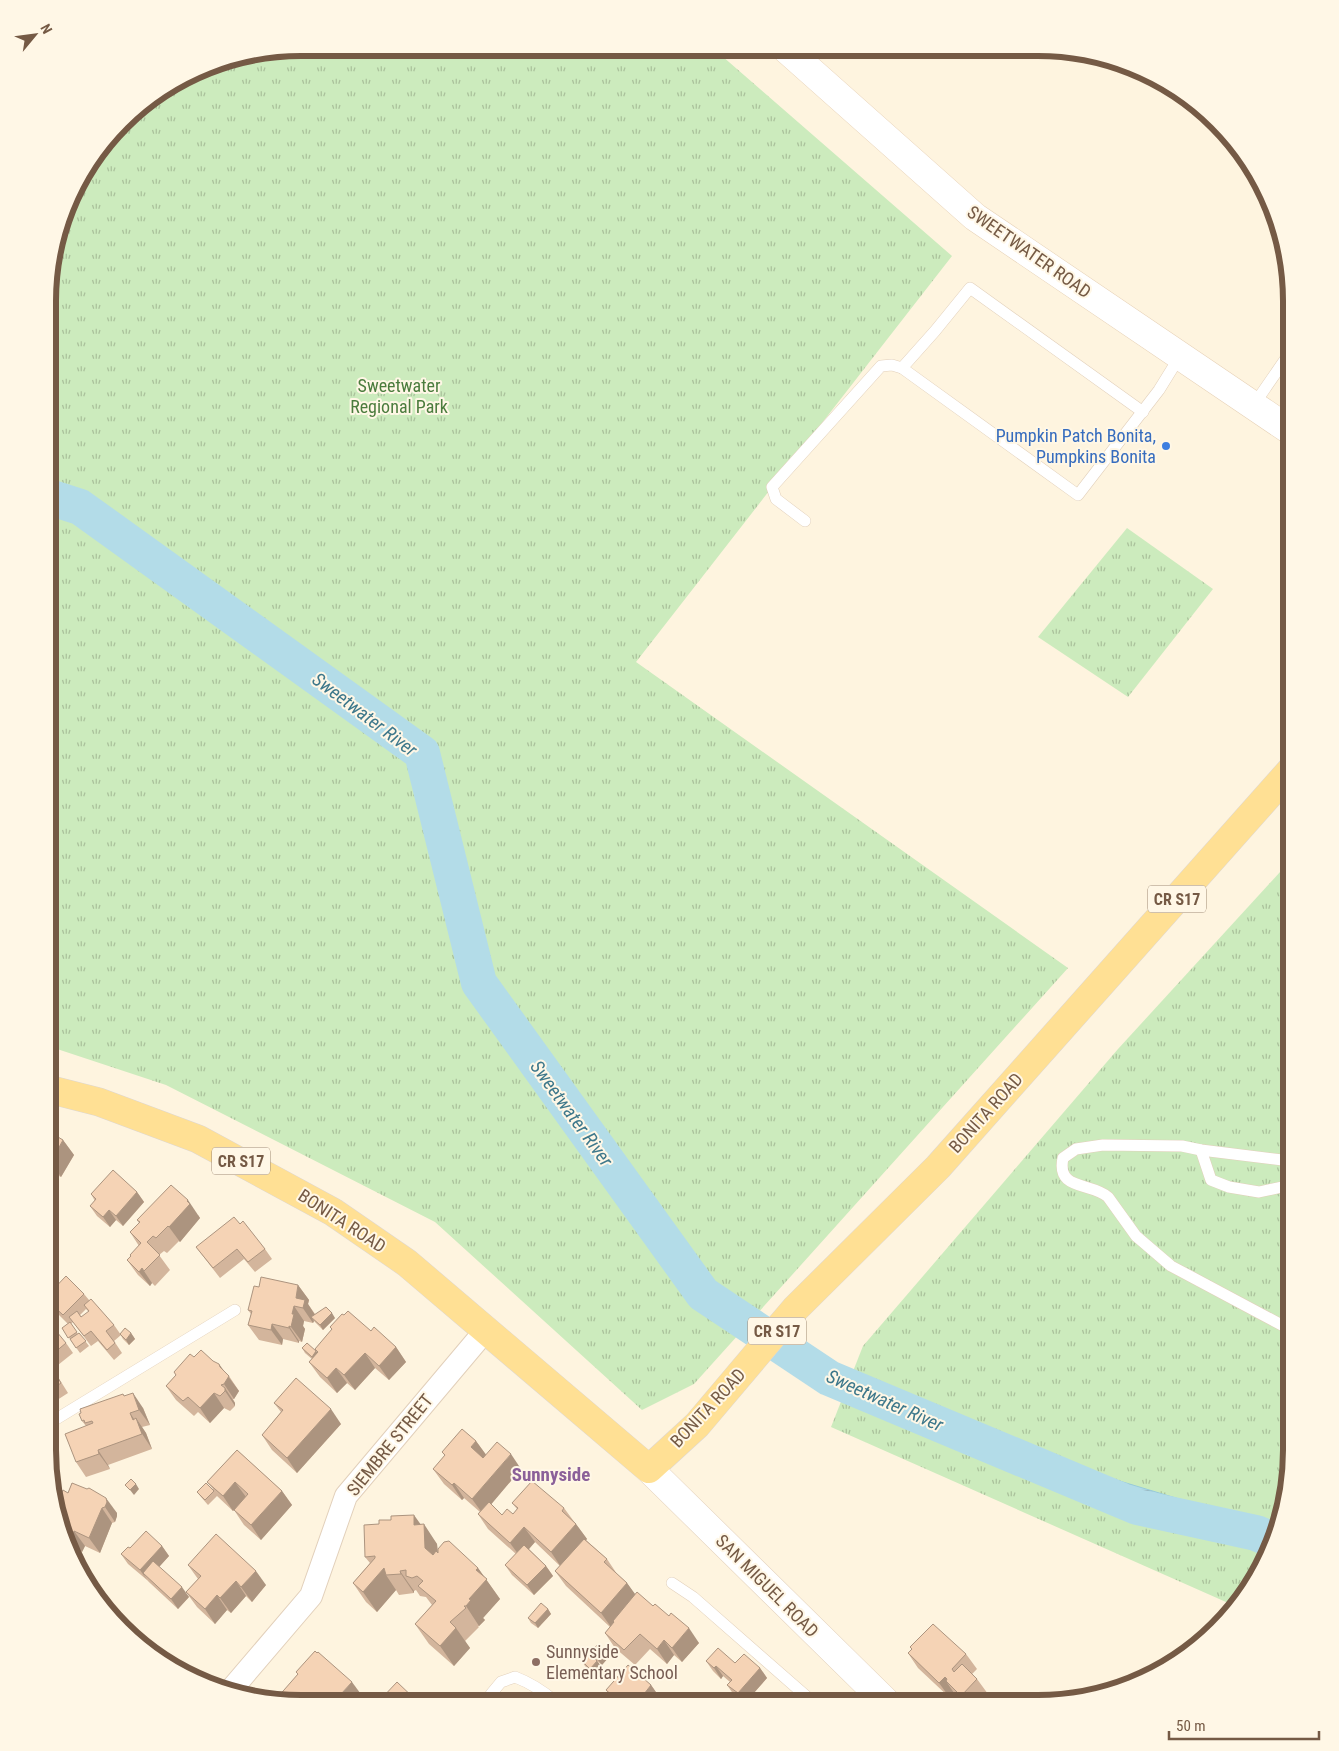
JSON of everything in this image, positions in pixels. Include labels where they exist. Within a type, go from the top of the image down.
[{"type":"main road","name":"SWEETWATER ROAD","points":[[794,56],[975,217],[1283,426]]},
{"type":"main road","name":"BONITA ROAD","points":[[56,1091],[99,1102],[198,1138],[333,1212],[407,1263],[649,1469],[697,1425],[795,1309],[938,1167],[1283,779]]},
{"type":"main road","name":"SAN MIGUEL ROAD","points":[[649,1469],[879,1695]]},
{"type":"street","name":"SIEMBRE STREET","points":[[235,1685],[311,1596],[346,1496],[485,1330]]},
{"type":"lane","points":[[902,368],[970,288],[1143,412]]},
{"type":"lane","points":[[805,521],[776,499],[772,487],[880,366],[892,365],[902,368],[1078,495],[1160,390],[1180,356]]},
{"type":"lane","points":[[1253,406],[1283,364]]},
{"type":"lane","points":[[1283,1160],[1182,1146],[1103,1145],[1076,1149],[1063,1158],[1062,1166],[1064,1175],[1069,1182],[1102,1192],[1108,1197],[1136,1236],[1171,1266],[1283,1326]]},
{"type":"lane","points":[[1201,1150],[1211,1180],[1229,1187],[1260,1192],[1283,1187]]},
{"type":"lane","points":[[56,1419],[235,1310]]},
{"type":"lane","points":[[672,1582],[693,1597],[805,1695]]},
{"type":"lane","points":[[491,1695],[501,1682],[515,1677],[529,1682],[548,1695]]},
{"type":"green space","name":"Sweetwater Regional Park","points":[[302,56],[722,56],[952,256],[636,662],[1068,968],[694,1384],[642,1410],[435,1222],[166,1085],[56,1049],[56,302],[58,270],[69,223],[89,179],[117,140],[152,107],[179,89],[208,75],[254,61]]},
{"type":"green space","points":[[1127,528],[1213,589],[1128,697],[1038,637]]},
{"type":"green space","points":[[1283,869],[1283,1449],[1281,1481],[1270,1528],[1264,1543],[1250,1572],[1229,1603],[831,1427],[863,1346],[1118,1049]]},
{"type":"water","points":[[873,1379],[1090,1472],[1270,1528],[1269,1532],[1074,1474],[868,1389]]},
{"type":"building","points":[[56,1136],[63,1140],[56,1153]]},
{"type":"building","points":[[113,1170],[137,1192],[116,1216],[109,1210],[103,1217],[90,1206],[96,1199],[91,1194]]},
{"type":"building","points":[[171,1185],[190,1204],[169,1227],[156,1238],[153,1236],[147,1242],[160,1255],[144,1271],[142,1268],[139,1272],[127,1260],[141,1243],[130,1232],[140,1222],[137,1220]]},
{"type":"building","points":[[234,1217],[240,1224],[243,1221],[265,1249],[248,1262],[237,1249],[213,1268],[196,1247]]},
{"type":"building","points":[[66,1276],[84,1294],[63,1315],[56,1308],[56,1287]]},
{"type":"building","points":[[261,1277],[298,1285],[296,1298],[305,1300],[303,1308],[294,1306],[291,1327],[272,1324],[271,1330],[248,1325],[252,1311],[248,1310],[254,1286],[259,1287]]},
{"type":"building","points":[[91,1299],[114,1325],[106,1331],[115,1343],[107,1350],[91,1331],[84,1336],[69,1317],[77,1311],[81,1317],[89,1311],[84,1305]]},
{"type":"building","points":[[326,1307],[332,1313],[320,1325],[311,1317]]},
{"type":"building","points":[[348,1311],[371,1331],[374,1327],[396,1347],[379,1366],[365,1353],[344,1375],[336,1368],[327,1378],[309,1362],[318,1352],[315,1349],[332,1329],[330,1327],[342,1314],[344,1315]]},
{"type":"building","points":[[70,1322],[77,1332],[68,1338],[62,1328]]},
{"type":"building","points":[[125,1328],[131,1333],[126,1340],[120,1334]]},
{"type":"building","points":[[56,1331],[66,1343],[56,1351]]},
{"type":"building","points":[[79,1333],[86,1341],[76,1348],[70,1339]]},
{"type":"building","points":[[307,1343],[316,1351],[312,1357],[302,1348]]},
{"type":"building","points":[[201,1350],[219,1364],[229,1376],[224,1384],[221,1385],[225,1388],[225,1391],[220,1396],[214,1393],[200,1408],[188,1397],[183,1401],[166,1386],[176,1375],[174,1372],[190,1354],[194,1357]]},
{"type":"building","points":[[56,1375],[61,1383],[56,1386]]},
{"type":"building","points":[[296,1378],[331,1409],[287,1458],[262,1435],[283,1410],[274,1403]]},
{"type":"building","points":[[133,1393],[139,1410],[130,1413],[133,1420],[136,1418],[142,1434],[98,1450],[99,1454],[76,1462],[65,1434],[93,1423],[92,1421],[85,1423],[84,1420],[82,1421],[79,1414],[81,1413],[80,1409],[123,1394],[124,1396]]},
{"type":"building","points":[[462,1429],[476,1441],[471,1447],[483,1458],[497,1442],[511,1454],[472,1499],[454,1483],[452,1485],[433,1469],[445,1455],[442,1452]]},
{"type":"building","points":[[237,1450],[282,1491],[251,1525],[234,1510],[248,1494],[235,1482],[223,1496],[207,1482]]},
{"type":"building","points":[[131,1479],[136,1484],[130,1490],[125,1485]]},
{"type":"building","points":[[532,1481],[564,1508],[562,1511],[576,1524],[551,1552],[524,1527],[510,1543],[478,1514],[489,1502],[502,1515],[507,1509],[513,1514],[518,1508],[512,1503]]},
{"type":"building","points":[[72,1483],[87,1489],[89,1488],[106,1498],[105,1507],[102,1508],[89,1538],[74,1531],[72,1536],[61,1495],[63,1490],[68,1493]]},
{"type":"building","points":[[206,1483],[214,1491],[205,1500],[197,1492]]},
{"type":"building","points":[[414,1515],[414,1525],[424,1524],[425,1548],[433,1555],[436,1551],[438,1553],[438,1549],[444,1542],[449,1541],[487,1579],[469,1599],[471,1600],[464,1606],[466,1608],[450,1622],[456,1628],[440,1646],[415,1624],[436,1601],[418,1586],[423,1581],[417,1576],[412,1578],[406,1576],[406,1570],[400,1571],[401,1574],[386,1575],[384,1568],[363,1592],[353,1583],[375,1558],[375,1556],[365,1557],[364,1525],[379,1524],[379,1520],[391,1520],[391,1516]]},
{"type":"building","points":[[146,1531],[162,1546],[140,1570],[121,1554],[128,1547],[130,1548]]},
{"type":"building","points":[[216,1534],[256,1571],[241,1587],[236,1581],[220,1598],[217,1595],[205,1609],[186,1592],[201,1576],[188,1565]]},
{"type":"building","points":[[584,1539],[607,1559],[604,1562],[627,1583],[601,1613],[555,1571]]},
{"type":"building","points":[[524,1545],[546,1566],[527,1585],[505,1565]]},
{"type":"building","points":[[153,1561],[182,1587],[171,1599],[143,1573]]},
{"type":"building","points":[[637,1592],[653,1606],[655,1604],[669,1616],[671,1613],[689,1628],[672,1648],[664,1640],[657,1649],[640,1634],[624,1650],[605,1633]]},
{"type":"building","points":[[541,1603],[548,1609],[535,1623],[528,1618]]},
{"type":"building","points":[[933,1624],[966,1654],[952,1669],[954,1672],[962,1664],[977,1679],[960,1695],[946,1681],[945,1677],[939,1683],[908,1653],[912,1649],[910,1647]]},
{"type":"building","points":[[597,1645],[605,1652],[598,1660],[590,1653]]},
{"type":"building","points":[[718,1648],[735,1663],[744,1654],[760,1668],[738,1693],[727,1685],[732,1680],[716,1666],[714,1668],[706,1661]]},
{"type":"building","points":[[315,1651],[352,1682],[341,1694],[342,1695],[281,1694],[298,1674],[296,1672]]},
{"type":"building","points":[[589,1653],[597,1661],[590,1669],[582,1661]]},
{"type":"building","points":[[628,1665],[651,1685],[645,1695],[612,1695],[606,1690]]},
{"type":"building","points":[[397,1682],[411,1695],[385,1695]]},
{"type":"waterway","name":"Sweetwater River","points":[[56,499],[80,507],[422,753],[479,983],[703,1294],[829,1378],[1137,1507],[1256,1533],[1266,1537]]},
{"type":"place","name":"Pumpkin Patch Bonita, Pumpkins Bonita","points":[[1166,446]]},
{"type":"place","name":"Sunnyside Elementary School","points":[[536,1662]]},
{"type":"district","name":"Sunnyside","points":[[551,1474]]}]
